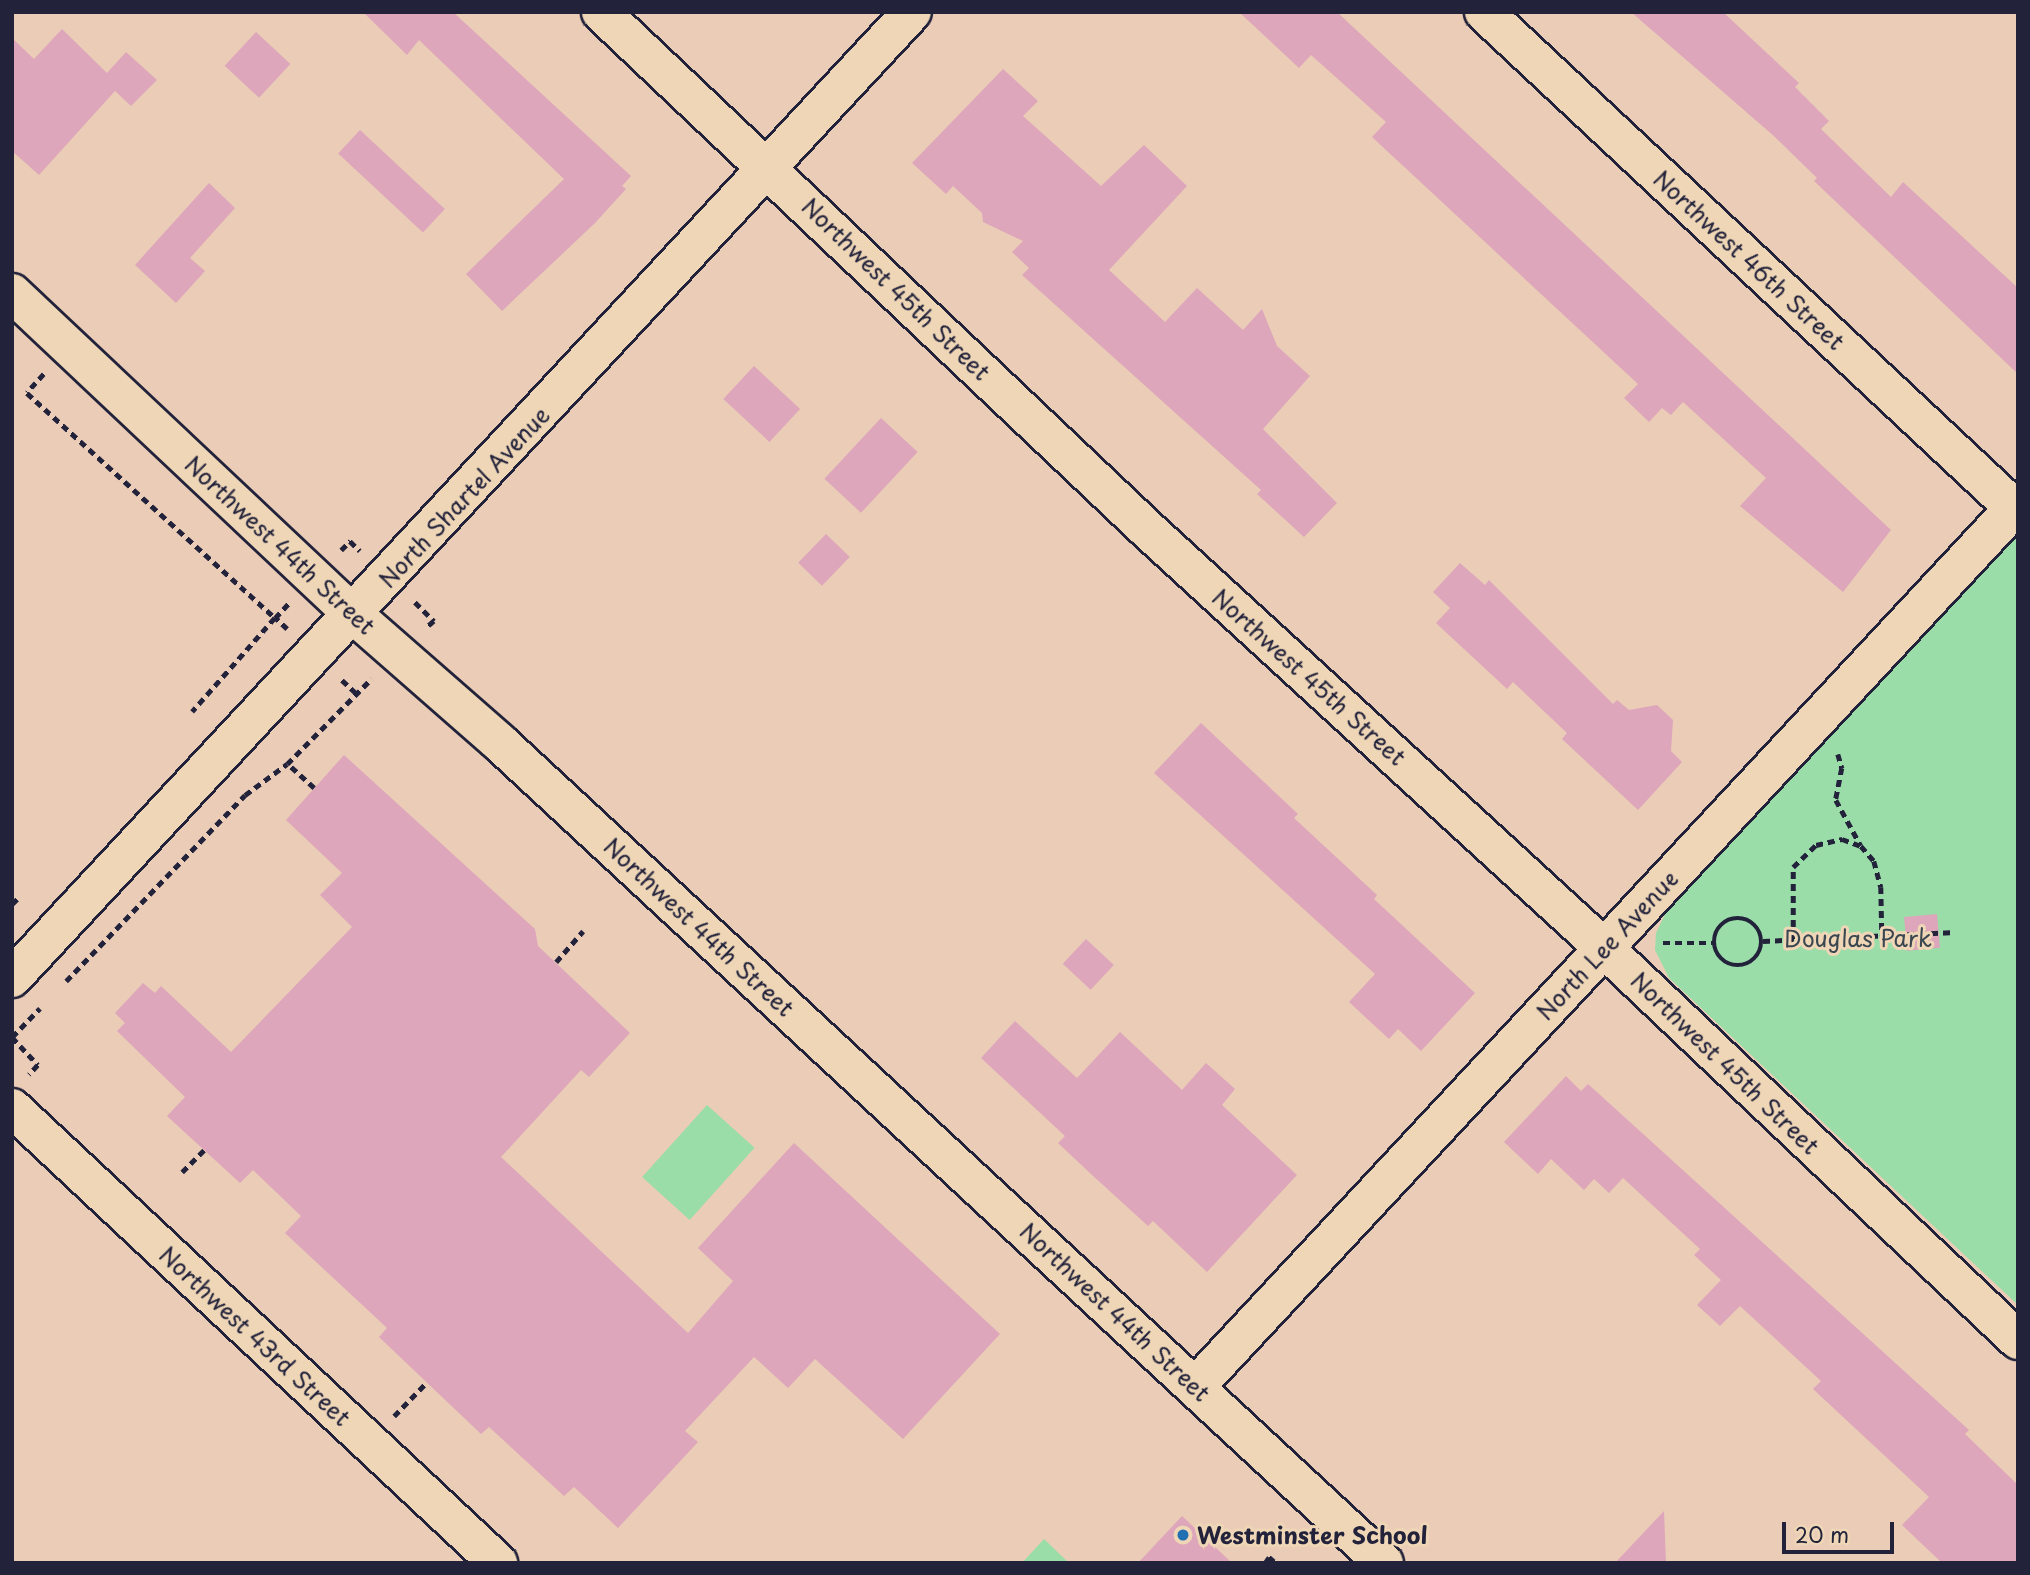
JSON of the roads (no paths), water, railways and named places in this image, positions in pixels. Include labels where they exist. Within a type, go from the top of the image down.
[{"type":"street","name":"Northwest 45th Street","points":[[601,12],[769,167],[1138,521],[1604,947],[2018,1340]]},
{"type":"street","name":"North Shartel Avenue","points":[[12,978],[354,615],[912,12]]},
{"type":"street","name":"Northwest 46th Street","points":[[1484,12],[2016,506]]},
{"type":"street","name":"Northwest 44th Street","points":[[12,293],[354,615],[509,751],[1384,1563]]},
{"type":"street","name":"North Lee Avenue","points":[[1195,1386],[2016,506]]},
{"type":"street","name":"Northwest 43rd Street","points":[[12,1108],[498,1563]]},
{"type":"place","name":"Westminster School","points":[[1183,1535]]},
{"type":"park label","name":"Douglas Park","points":[[1858,938]]}]
